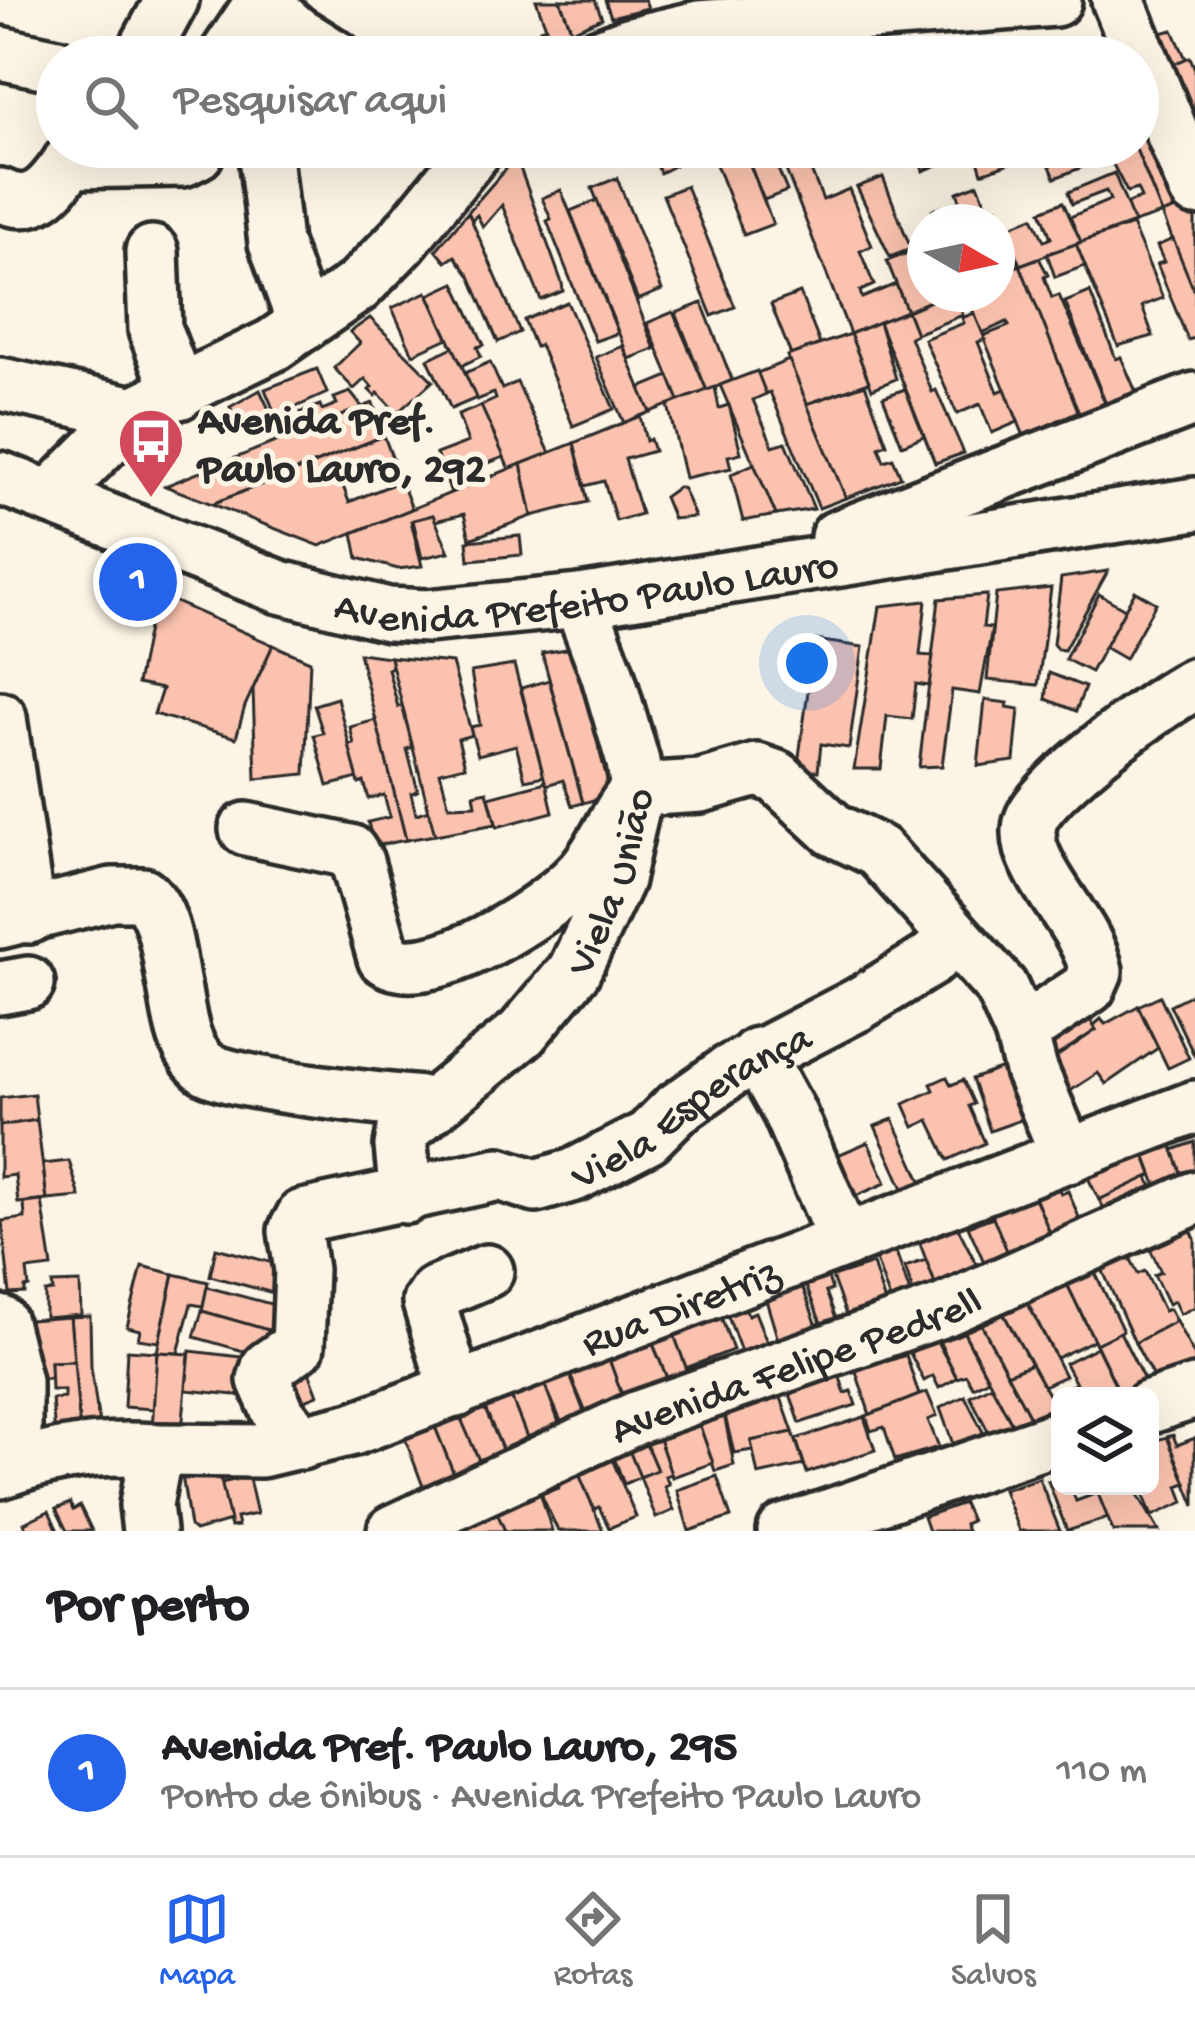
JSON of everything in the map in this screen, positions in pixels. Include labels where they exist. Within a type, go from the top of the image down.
[{"type":"street","points":[[152,36],[172,0]]},
{"type":"street","points":[[661,36],[699,27],[1055,0]]},
{"type":"street","points":[[1118,0],[1133,36]]},
{"type":"street","points":[[238,36],[261,1],[302,36]]},
{"type":"street","points":[[0,52],[36,60]]},
{"type":"street","points":[[1159,101],[1195,189]]},
{"type":"street","points":[[0,195],[14,202],[35,201],[64,168]]},
{"type":"street","points":[[266,168],[275,243],[304,324]]},
{"type":"street","points":[[52,495],[157,402],[226,371],[304,324],[382,264],[461,168]]},
{"type":"street","points":[[152,252],[157,402]]},
{"type":"street","points":[[0,384],[157,402]]},
{"type":"street","points":[[711,579],[867,527],[1195,400]]},
{"type":"street","name":"Avenida Prefeito Paulo Lauro","points":[[0,478],[280,587],[370,611],[427,616],[580,602],[1195,504]]},
{"type":"street","name":"Viela União","points":[[406,1197],[404,1129],[522,1033],[574,971],[617,880],[637,790],[607,673],[580,602]]},
{"type":"street","points":[[1021,1032],[1088,987],[1096,971],[1031,847],[1031,820],[1061,784],[1185,689],[1195,646]]},
{"type":"street","points":[[0,718],[14,920],[112,894],[143,894],[153,902],[166,944],[184,1036],[206,1068],[243,1080],[434,1104]]},
{"type":"street","points":[[246,829],[350,851],[384,958],[408,968],[468,950],[565,890],[594,859],[637,790],[701,785],[748,771],[769,772],[835,830],[878,851],[1001,987],[1068,1157]]},
{"type":"street","name":"Viela Esperança","points":[[301,1443],[279,1414],[263,1380],[268,1367],[292,1353],[300,1338],[302,1270],[297,1223],[310,1213],[406,1197],[499,1174],[536,1186],[574,1175],[648,1137],[675,1110],[757,1054],[859,1004],[929,961],[955,938]]},
{"type":"street","points":[[757,1054],[845,1241]]},
{"type":"street","name":"Rua Diretriz","points":[[8,1469],[94,1449],[227,1453],[301,1443],[456,1391],[1195,1107]]},
{"type":"street","name":"Avenida Felipe Pedrell","points":[[394,1531],[636,1418],[944,1310],[1195,1198]]},
{"type":"street","points":[[456,1391],[429,1302],[435,1293],[487,1271]]},
{"type":"street","points":[[0,1322],[15,1382],[8,1469]]},
{"type":"street","points":[[1159,1404],[1195,1392]]},
{"type":"street","points":[[784,1531],[1051,1440]]},
{"type":"street","points":[[148,1531],[146,1505],[156,1450]]},
{"type":"building","points":[[536,0],[560,0],[572,31],[543,36],[540,29],[546,27]]},
{"type":"building","points":[[560,0],[595,0],[602,18],[572,31]]},
{"type":"building","points":[[605,0],[645,0],[648,8],[611,17]]},
{"type":"building","points":[[1173,30],[1186,59],[1165,68],[1159,36],[1152,35]]},
{"type":"building","points":[[1190,57],[1195,69],[1195,139],[1165,68]]},
{"type":"building","points":[[1159,127],[1190,204],[1162,214],[1143,168],[1159,168]]},
{"type":"building","points":[[506,168],[520,168],[563,291],[541,300],[502,205],[483,227],[477,215],[472,220],[468,212]]},
{"type":"building","points":[[717,168],[751,168],[773,224],[744,235]]},
{"type":"building","points":[[751,168],[778,168],[787,191],[764,200]]},
{"type":"building","points":[[785,168],[810,168],[823,200],[849,189],[872,246],[860,251],[874,285],[860,291],[862,298],[896,284],[907,311],[850,334]]},
{"type":"building","points":[[1051,168],[1080,168],[1055,178]]},
{"type":"building","points":[[1115,168],[1143,168],[1162,214],[1134,223],[1126,204],[1141,198],[1137,189],[1127,192]]},
{"type":"building","points":[[1114,173],[1134,223],[1081,242],[1070,217],[1110,200],[1106,191],[1072,204],[1068,192]]},
{"type":"building","points":[[883,177],[907,239],[907,251],[890,257],[857,187]]},
{"type":"building","points":[[617,178],[662,290],[638,300],[592,188]]},
{"type":"building","points":[[978,184],[986,204],[961,204],[957,192]]},
{"type":"building","points":[[686,186],[735,307],[712,316],[663,195]]},
{"type":"building","points":[[561,190],[618,333],[595,341],[547,221],[551,219],[542,198]]},
{"type":"building","points":[[597,200],[655,349],[629,359],[570,211]]},
{"type":"building","points":[[1063,202],[1081,242],[1020,265],[1015,224],[1033,217],[1044,241],[1051,238],[1041,211]]},
{"type":"building","points":[[1190,204],[1195,216],[1195,293],[1162,214]]},
{"type":"building","points":[[468,212],[520,332],[498,342],[470,276],[455,256],[446,262],[436,250]]},
{"type":"building","points":[[1132,225],[1163,298],[1142,306],[1153,336],[1118,346],[1076,244]]},
{"type":"building","points":[[1173,239],[1195,293],[1195,338],[1188,340],[1157,264],[1164,262],[1157,246]]},
{"type":"building","points":[[1076,244],[1085,266],[1055,277],[1047,254]]},
{"type":"building","points":[[907,253],[907,311],[887,261]]},
{"type":"building","points":[[1039,258],[1052,298],[1059,295],[1105,403],[1079,414],[1020,265]]},
{"type":"building","points":[[1020,265],[1078,411],[1024,436],[983,336],[1009,326],[1007,322],[982,333],[973,312],[1015,312],[1015,267]]},
{"type":"building","points":[[455,283],[484,345],[477,347],[481,356],[461,366],[429,295]]},
{"type":"building","points":[[427,292],[448,338],[413,354],[392,308]]},
{"type":"building","points":[[1090,292],[1116,359],[1121,357],[1136,392],[1106,404],[1065,302]]},
{"type":"building","points":[[800,293],[820,344],[791,355],[771,304]]},
{"type":"building","points":[[567,302],[614,409],[573,426],[540,345],[535,347],[524,320]]},
{"type":"building","points":[[702,303],[732,380],[707,391],[676,313]]},
{"type":"building","points":[[907,311],[916,334],[910,337],[932,392],[936,390],[964,453],[935,463],[879,322]]},
{"type":"building","points":[[673,312],[707,391],[679,401],[647,323]]},
{"type":"building","points":[[907,312],[962,312],[963,315],[916,334]]},
{"type":"building","points":[[974,313],[985,339],[978,342],[998,392],[1005,389],[1018,422],[992,433],[980,404],[957,414],[924,339],[964,323],[962,318]]},
{"type":"building","points":[[370,318],[433,381],[397,413],[369,390],[372,387],[365,379],[354,389],[334,368],[360,343],[350,332]]},
{"type":"building","points":[[879,322],[896,379],[872,389],[850,334]]},
{"type":"building","points":[[850,334],[869,382],[807,404],[787,356]]},
{"type":"building","points":[[623,346],[650,412],[624,423],[596,357]]},
{"type":"building","points":[[453,347],[477,398],[451,409],[428,359]]},
{"type":"building","points":[[789,360],[846,498],[819,508],[770,392],[766,394],[757,373]]},
{"type":"building","points":[[490,362],[502,389],[517,382],[550,453],[509,469],[481,406],[496,399],[494,393],[477,400],[465,373]]},
{"type":"building","points":[[317,369],[327,393],[276,416],[265,389]]},
{"type":"building","points":[[757,371],[766,394],[753,400],[773,446],[786,442],[814,509],[776,515],[720,385]]},
{"type":"building","points":[[669,376],[679,401],[650,412],[640,388]]},
{"type":"building","points":[[865,384],[887,444],[879,447],[884,461],[893,458],[901,477],[846,498],[807,404]]},
{"type":"building","points":[[715,387],[719,408],[729,405],[741,453],[728,456],[731,468],[685,478],[668,405]]},
{"type":"building","points":[[905,389],[924,436],[902,445],[883,397]]},
{"type":"building","points":[[260,390],[273,418],[242,431],[230,407]]},
{"type":"building","points":[[350,392],[363,408],[309,431],[301,412],[337,404],[334,398]]},
{"type":"building","points":[[373,403],[384,436],[212,504],[165,486]]},
{"type":"building","points":[[481,406],[504,457],[478,467],[483,480],[451,493],[436,454],[468,442],[458,415]]},
{"type":"building","points":[[640,416],[646,441],[650,439],[654,451],[625,459],[641,514],[616,521],[604,481],[585,486],[574,443]]},
{"type":"building","points":[[384,436],[395,465],[343,486],[349,502],[401,481],[412,509],[320,546],[212,504]]},
{"type":"building","points":[[574,443],[588,502],[532,516],[521,464]]},
{"type":"building","points":[[521,464],[532,516],[470,539],[464,514],[435,521],[433,515],[411,521],[422,566],[398,569],[358,558],[353,533]]},
{"type":"building","points":[[754,464],[776,515],[743,521],[731,474]]},
{"type":"building","points":[[678,487],[695,517],[673,519],[664,497]]},
{"type":"building","points":[[433,515],[449,552],[422,558],[413,520]]},
{"type":"building","points":[[520,536],[522,555],[469,560],[467,541]]},
{"type":"building","points":[[1108,571],[1064,650],[1057,649],[1053,644],[1061,578]]},
{"type":"building","points":[[1051,588],[1038,685],[987,680],[996,594]]},
{"type":"building","points":[[1135,591],[1156,603],[1125,659],[1104,647]]},
{"type":"building","points":[[155,593],[273,645],[236,738],[154,714],[162,689],[137,684]]},
{"type":"building","points":[[1099,594],[1125,609],[1091,672],[1065,659]]},
{"type":"building","points":[[987,595],[983,627],[992,628],[980,694],[952,690],[942,766],[919,767],[939,599]]},
{"type":"building","points":[[926,601],[920,655],[933,656],[929,686],[916,684],[912,719],[887,716],[881,769],[854,769],[880,606]]},
{"type":"building","points":[[815,640],[863,647],[849,748],[821,744],[818,771],[797,771]]},
{"type":"building","points":[[273,645],[310,661],[305,774],[256,779],[253,689]]},
{"type":"building","points":[[573,648],[611,795],[583,803],[542,653]]},
{"type":"building","points":[[359,653],[390,657],[392,667],[388,669],[413,747],[407,749],[418,791],[411,793],[416,814],[429,810],[435,835],[406,840]]},
{"type":"building","points":[[390,657],[452,663],[472,735],[458,739],[465,766],[440,772],[449,806],[476,805],[474,794],[487,791],[496,824],[435,835]]},
{"type":"building","points":[[514,665],[544,776],[525,780],[516,745],[478,755],[470,727],[480,725],[471,672]]},
{"type":"building","points":[[1049,673],[1085,687],[1076,711],[1046,699]]},
{"type":"building","points":[[549,680],[583,803],[572,806],[563,780],[546,785],[521,688]]},
{"type":"building","points":[[337,698],[358,778],[328,786],[314,735],[323,733],[314,705]]},
{"type":"building","points":[[985,700],[1019,709],[1014,761],[978,766]]},
{"type":"building","points":[[376,720],[406,840],[374,846],[368,822],[390,817],[384,795],[369,799],[364,782],[359,784],[349,745],[354,744],[350,727]]},
{"type":"building","points":[[546,782],[553,812],[497,827],[489,797]]},
{"type":"building","points":[[1195,995],[1195,1057],[1170,1005]]},
{"type":"building","points":[[1160,996],[1189,1058],[1168,1068],[1138,1006]]},
{"type":"building","points":[[1138,1006],[1158,1048],[1106,1084],[1098,1073],[1050,1104],[1036,1071],[1096,1030],[1093,1026],[1101,1019],[1105,1024]]},
{"type":"building","points":[[1084,1009],[1096,1030],[1052,1059],[1039,1038]]},
{"type":"building","points":[[1008,1066],[1026,1118],[990,1131],[972,1079]]},
{"type":"building","points":[[947,1077],[951,1085],[963,1080],[985,1143],[948,1160],[929,1120],[914,1127],[904,1104],[934,1090],[931,1084]]},
{"type":"building","points":[[34,1094],[37,1120],[0,1126],[0,1098]]},
{"type":"building","points":[[893,1119],[928,1196],[910,1204],[875,1126]]},
{"type":"building","points":[[37,1120],[47,1200],[18,1203],[15,1175],[0,1177],[0,1126]]},
{"type":"building","points":[[1169,1138],[1186,1185],[1160,1195],[1142,1147]]},
{"type":"building","points":[[868,1142],[886,1183],[844,1201],[826,1160]]},
{"type":"building","points":[[1195,1142],[1195,1179],[1185,1183],[1173,1150]]},
{"type":"building","points":[[1143,1151],[1152,1175],[1099,1200],[1088,1178]]},
{"type":"building","points":[[69,1161],[80,1197],[47,1200],[43,1164]]},
{"type":"building","points":[[1148,1177],[1156,1197],[1108,1215],[1099,1200]]},
{"type":"building","points":[[1057,1184],[1061,1194],[1068,1191],[1083,1227],[1053,1240],[1033,1193]]},
{"type":"building","points":[[1033,1193],[1055,1245],[1012,1263],[989,1209]]},
{"type":"building","points":[[42,1201],[52,1267],[27,1270],[25,1293],[10,1294],[2,1221],[25,1218],[24,1203]]},
{"type":"building","points":[[993,1217],[1012,1263],[989,1273],[968,1226]]},
{"type":"building","points":[[1186,1218],[1195,1239],[1195,1307],[1180,1314],[1174,1301],[1168,1304],[1154,1275],[1161,1272],[1145,1238]]},
{"type":"building","points":[[955,1222],[982,1275],[939,1294],[917,1236]]},
{"type":"building","points":[[892,1240],[914,1305],[894,1312],[872,1248]]},
{"type":"building","points":[[1125,1247],[1138,1274],[1145,1271],[1164,1311],[1169,1309],[1176,1321],[1135,1343],[1098,1260]]},
{"type":"building","points":[[216,1248],[281,1265],[273,1293],[210,1276]]},
{"type":"building","points":[[926,1260],[941,1300],[918,1307],[905,1267]]},
{"type":"building","points":[[873,1264],[886,1306],[848,1320],[832,1277]]},
{"type":"building","points":[[1091,1264],[1123,1331],[1096,1344],[1063,1276]]},
{"type":"building","points":[[142,1266],[174,1274],[159,1342],[138,1339],[140,1330],[127,1327]]},
{"type":"building","points":[[826,1271],[832,1290],[826,1292],[838,1324],[824,1330],[803,1279]]},
{"type":"building","points":[[174,1274],[208,1282],[203,1306],[191,1304],[178,1353],[157,1352]]},
{"type":"building","points":[[1063,1276],[1094,1340],[1056,1358],[1028,1303]]},
{"type":"building","points":[[80,1283],[81,1315],[45,1318],[45,1292],[53,1291],[52,1284]]},
{"type":"building","points":[[802,1286],[821,1336],[781,1350],[766,1300]]},
{"type":"building","points":[[207,1287],[286,1308],[278,1333],[202,1311]]},
{"type":"building","points":[[1027,1302],[1065,1376],[1043,1386],[1001,1309]]},
{"type":"building","points":[[744,1304],[748,1315],[755,1312],[770,1350],[744,1360],[726,1311]]},
{"type":"building","points":[[998,1304],[1031,1364],[1007,1374],[977,1316]]},
{"type":"building","points":[[202,1311],[282,1334],[275,1360],[194,1337]]},
{"type":"building","points":[[720,1314],[733,1350],[686,1368],[673,1332]]},
{"type":"building","points":[[90,1316],[99,1424],[79,1426],[70,1317]]},
{"type":"building","points":[[977,1316],[1030,1417],[1012,1424],[960,1325]]},
{"type":"building","points":[[70,1317],[74,1361],[50,1362],[51,1378],[29,1379],[29,1320]]},
{"type":"building","points":[[1176,1321],[1195,1365],[1154,1379],[1135,1343]]},
{"type":"building","points":[[960,1325],[988,1379],[973,1387],[966,1375],[957,1378],[937,1337]]},
{"type":"building","points":[[673,1332],[691,1381],[671,1388],[652,1341]]},
{"type":"building","points":[[1120,1332],[1145,1382],[1117,1387],[1096,1344]]},
{"type":"building","points":[[650,1337],[671,1388],[626,1406],[607,1354]]},
{"type":"building","points":[[935,1338],[957,1378],[939,1388],[933,1376],[924,1381],[910,1353]]},
{"type":"building","points":[[1097,1347],[1117,1387],[1070,1387],[1076,1384],[1065,1363]]},
{"type":"building","points":[[127,1350],[157,1352],[154,1409],[124,1407]]},
{"type":"building","points":[[190,1351],[250,1358],[240,1393],[245,1396],[186,1390]]},
{"type":"building","points":[[157,1352],[189,1354],[182,1431],[152,1429]]},
{"type":"building","points":[[607,1354],[625,1403],[588,1417],[568,1370]]},
{"type":"building","points":[[886,1355],[888,1361],[906,1355],[919,1395],[870,1415],[852,1359]]},
{"type":"building","points":[[74,1361],[80,1433],[55,1436],[52,1399],[64,1398],[64,1390],[51,1390],[50,1362]]},
{"type":"building","points":[[305,1361],[318,1395],[279,1410],[265,1375]]},
{"type":"building","points":[[1031,1364],[1051,1409],[1030,1417],[1007,1374]]},
{"type":"building","points":[[836,1365],[845,1393],[851,1391],[856,1405],[800,1423],[790,1394],[781,1397],[777,1386]]},
{"type":"building","points":[[568,1370],[589,1425],[567,1435],[543,1380]]},
{"type":"building","points":[[543,1380],[564,1436],[532,1450],[509,1392]]},
{"type":"building","points":[[991,1385],[1012,1424],[989,1433],[970,1396]]},
{"type":"building","points":[[777,1386],[793,1432],[751,1441],[753,1450],[734,1453],[722,1403]]},
{"type":"building","points":[[509,1392],[532,1450],[507,1461],[483,1403]]},
{"type":"building","points":[[927,1392],[937,1416],[928,1420],[939,1447],[895,1460],[884,1427],[871,1431],[866,1416]]},
{"type":"building","points":[[965,1396],[984,1434],[954,1447],[940,1408]]},
{"type":"building","points":[[484,1407],[507,1461],[484,1472],[460,1417]]},
{"type":"building","points":[[723,1409],[734,1465],[715,1471],[696,1414]]},
{"type":"building","points":[[458,1412],[484,1472],[458,1484],[433,1422]]},
{"type":"building","points":[[864,1417],[875,1450],[807,1473],[796,1439]]},
{"type":"building","points":[[433,1422],[458,1484],[427,1497],[403,1433]]},
{"type":"building","points":[[699,1424],[713,1463],[672,1477],[659,1439]]},
{"type":"building","points":[[640,1430],[657,1470],[640,1477],[623,1436]]},
{"type":"building","points":[[793,1432],[804,1465],[758,1475],[751,1441]]},
{"type":"building","points":[[1173,1435],[1177,1445],[1195,1438],[1195,1506],[1167,1437]]},
{"type":"building","points":[[623,1436],[640,1477],[624,1484],[609,1444]]},
{"type":"building","points":[[1167,1437],[1186,1483],[1178,1486],[1184,1502],[1152,1516],[1144,1495],[1159,1495],[1159,1439]]},
{"type":"building","points":[[659,1439],[671,1474],[665,1476],[669,1484],[664,1486],[674,1510],[656,1518],[640,1477],[657,1470],[646,1444]]},
{"type":"building","points":[[610,1454],[636,1517],[609,1528],[599,1507],[594,1509],[576,1467]]},
{"type":"building","points":[[576,1467],[603,1531],[558,1531],[541,1494],[559,1488],[554,1476]]},
{"type":"building","points":[[247,1470],[257,1514],[236,1518],[238,1526],[231,1527],[221,1483],[234,1480],[232,1471]]},
{"type":"building","points":[[219,1472],[230,1521],[195,1531],[190,1527],[182,1475]]},
{"type":"building","points":[[717,1476],[731,1517],[689,1531],[677,1490]]},
{"type":"building","points":[[1039,1478],[1060,1531],[1019,1531],[1003,1490]]},
{"type":"building","points":[[540,1492],[552,1531],[505,1531],[496,1512]]},
{"type":"building","points":[[1053,1495],[1074,1495],[1076,1501],[1099,1495],[1108,1518],[1067,1531]]},
{"type":"building","points":[[1099,1495],[1138,1495],[1159,1531],[1113,1531]]},
{"type":"building","points":[[70,1503],[73,1510],[80,1506],[92,1531],[67,1531],[56,1509]]},
{"type":"building","points":[[963,1503],[971,1521],[964,1524],[967,1531],[928,1531],[923,1517]]},
{"type":"building","points":[[494,1506],[505,1531],[452,1531]]},
{"type":"building","points":[[49,1511],[58,1531],[27,1531],[24,1523]]},
{"type":"place","name":"Avenida Pref. Paulo Lauro, 292","points":[[151,500]]},
{"type":"place","name":"Avenida Pref. Paulo Lauro, 295","points":[[138,582]]}]
